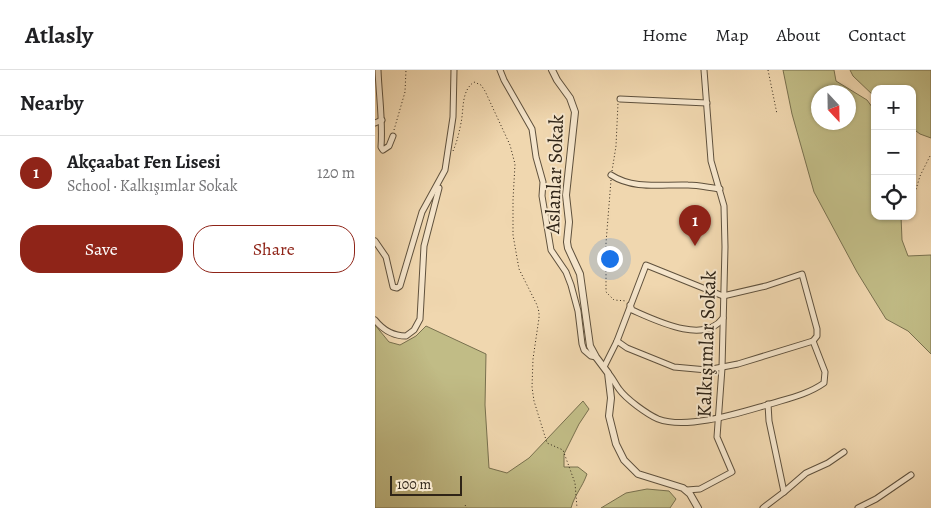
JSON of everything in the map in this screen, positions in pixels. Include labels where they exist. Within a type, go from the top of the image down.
[{"type":"street","points":[[378,70],[382,120],[381,147],[383,150],[389,146],[393,136]]},
{"type":"street","points":[[375,241],[386,257],[393,287],[397,288],[400,286],[422,212],[445,170],[451,137],[454,70]]},
{"type":"street","points":[[501,70],[504,80],[532,129],[536,156],[543,182],[543,196],[551,250],[566,272],[571,285],[578,310],[582,344],[587,353],[596,357]]},
{"type":"street","name":"Aslanlar Sokak","points":[[552,70],[575,112],[566,195],[569,222],[568,248],[580,274],[590,346],[606,370]]},
{"type":"street","name":"Kalkışımlar Sokak","points":[[687,490],[700,489],[732,472],[717,437],[722,368],[725,247],[724,206],[711,161],[704,70]]},
{"type":"street","points":[[620,99],[707,103]]},
{"type":"street","points":[[375,123],[382,120]]},
{"type":"street","points":[[611,175],[621,182],[635,184],[689,185],[720,189]]},
{"type":"street","points":[[375,320],[395,336],[406,336],[414,330],[420,319],[424,246],[440,182]]},
{"type":"street","points":[[617,341],[627,348],[674,367],[707,370],[722,368],[813,341],[817,336],[817,329],[802,274],[766,286],[723,296],[646,265],[630,305],[606,370],[611,398],[609,416],[616,444],[623,460],[638,474],[676,484],[687,490],[698,508]]},
{"type":"street","points":[[630,305],[632,310],[666,324],[693,330],[712,328],[719,324],[723,318]]},
{"type":"street","points":[[606,370],[624,394],[649,414],[660,420],[680,422],[719,418],[792,398],[817,388],[824,383],[825,372],[813,341]]},
{"type":"street","points":[[767,404],[784,492]]},
{"type":"street","points":[[763,508],[805,474],[829,463],[844,452]]},
{"type":"street","points":[[858,508],[876,499],[911,475]]},
{"type":"path","points":[[393,136],[405,92],[406,70]]},
{"type":"path","points":[[768,70],[777,114]]},
{"type":"path","points":[[453,152],[461,125],[466,92],[474,82],[481,85],[485,91],[512,152],[515,171],[513,228],[516,256],[521,275],[537,305],[539,318],[533,359],[533,401],[547,443],[563,450],[575,484],[577,508]]},
{"type":"path","points":[[620,99],[605,244],[606,292],[614,300],[627,301],[630,305]]},
{"type":"path","points":[[916,189],[920,176],[931,154]]},
{"type":"shaded area","points":[[783,70],[834,70],[836,81],[843,85],[811,85],[811,130],[856,130],[856,93],[867,100],[871,106],[871,220],[901,220],[902,240],[908,256],[931,255],[931,354],[908,331],[886,319],[857,272],[814,192],[792,114]]},
{"type":"shaded area","points":[[850,70],[931,70],[931,138],[916,131],[916,85],[871,85],[871,93],[853,76]]},
{"type":"shaded area","points":[[375,325],[389,342],[400,345],[416,336],[426,326],[486,354],[485,405],[489,468],[507,473],[529,458],[583,401],[589,409],[564,454],[564,467],[578,467],[587,474],[571,508],[375,508]]},
{"type":"shaded area","points":[[647,489],[669,491],[676,499],[670,508],[601,508],[626,493]]},
{"type":"place","name":"Akçaabat Fen Lisesi","points":[[695,246]]}]
